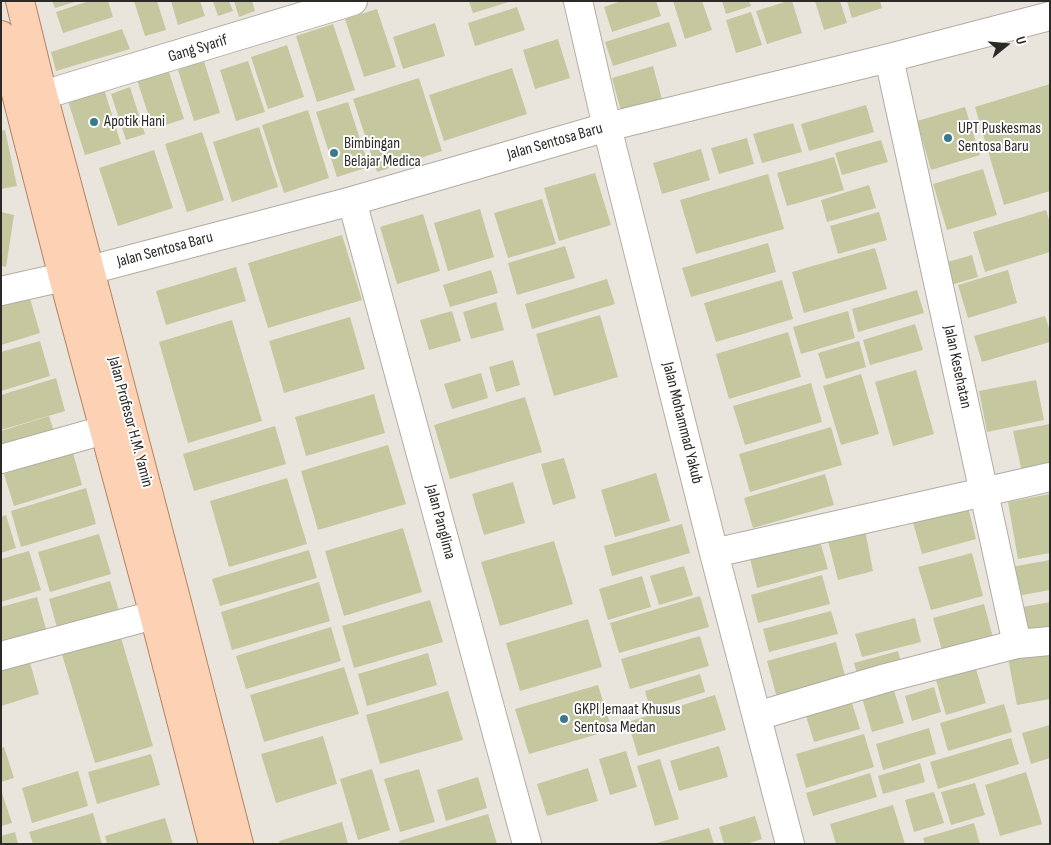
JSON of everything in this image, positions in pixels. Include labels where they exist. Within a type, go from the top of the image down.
[{"type":"main road","name":"Jalan Profesor H.M. Yamin","points":[[15,67],[20,1]]},
{"type":"main road","name":"Jalan Profesor H.M. Yamin","points":[[1,35],[31,98],[90,270],[158,598],[213,844]]},
{"type":"main road","name":"Jalan Profesor H.M. Yamin","points":[[31,98],[63,277],[104,430],[239,844]]},
{"type":"street","name":"Gang Syarif","points":[[31,98],[353,1]]},
{"type":"street","name":"Jalan Mohammad Yakub","points":[[578,1],[607,127],[790,844]]},
{"type":"street","name":"Jalan Sentosa Baru","points":[[1,291],[63,277],[352,201],[607,127],[889,58],[1050,16]]},
{"type":"street","name":"Jalan Kesehatan","points":[[889,58],[1017,644]]},
{"type":"street","name":"Jalan Panglima","points":[[352,201],[527,844]]},
{"type":"street","points":[[1,459],[104,430]]},
{"type":"street","points":[[714,552],[1050,477]]},
{"type":"street","points":[[1,656],[158,598]]},
{"type":"street","points":[[757,716],[886,678],[1017,644],[1050,641]]},
{"type":"building","points":[[52,1],[75,1],[75,2],[55,8]]},
{"type":"building","points":[[89,1],[108,1],[113,17],[63,33],[56,12]]},
{"type":"building","points":[[134,1],[157,1],[166,30],[145,36]]},
{"type":"building","points":[[171,1],[200,1],[205,16],[178,25]]},
{"type":"building","points":[[213,1],[229,1],[233,11],[218,16]]},
{"type":"building","points":[[234,1],[252,1],[255,11],[239,17]]},
{"type":"building","points":[[469,1],[509,1],[509,2],[473,13]]},
{"type":"building","points":[[621,1],[656,1],[661,16],[612,32],[604,7]]},
{"type":"building","points":[[673,1],[702,1],[712,30],[685,39]]},
{"type":"building","points":[[722,1],[749,1],[751,6],[726,14]]},
{"type":"building","points":[[792,1],[802,33],[767,44],[756,11]]},
{"type":"building","points":[[815,1],[840,1],[847,23],[824,30]]},
{"type":"building","points":[[847,1],[880,1],[882,8],[852,18]]},
{"type":"building","points":[[517,7],[525,30],[475,46],[468,23]]},
{"type":"building","points":[[377,9],[396,67],[364,77],[345,19]]},
{"type":"building","points":[[751,12],[762,45],[736,53],[726,20]]},
{"type":"building","points":[[669,22],[677,46],[613,66],[605,42]]},
{"type":"building","points":[[435,23],[445,56],[403,69],[393,37]]},
{"type":"building","points":[[333,24],[355,90],[317,102],[296,36]]},
{"type":"building","points":[[122,29],[130,49],[56,71],[51,52]]},
{"type":"building","points":[[558,39],[570,78],[535,89],[523,50]]},
{"type":"building","points":[[287,45],[304,97],[268,109],[251,57]]},
{"type":"building","points":[[204,61],[220,113],[194,121],[178,70]]},
{"type":"building","points":[[248,61],[265,112],[236,121],[220,70]]},
{"type":"building","points":[[653,66],[662,99],[621,111],[612,78]]},
{"type":"building","points":[[512,68],[527,114],[444,141],[429,95]]},
{"type":"building","points":[[168,69],[184,119],[153,129],[137,80]]},
{"type":"building","points":[[419,78],[442,151],[377,172],[353,99]]},
{"type":"building","points":[[1050,84],[1050,191],[1004,205],[975,107]]},
{"type":"building","points":[[130,87],[145,134],[126,140],[111,94]]},
{"type":"building","name":"Apotik Hani","points":[[104,89],[121,144],[85,155],[68,101]]},
{"type":"building","points":[[348,102],[369,167],[337,177],[316,112]]},
{"type":"building","points":[[866,105],[874,132],[809,151],[801,124]]},
{"type":"building","name":"UPT Puskesmas Sentosa Baru","points":[[965,107],[980,155],[931,170],[917,121]]},
{"type":"building","points":[[308,110],[329,178],[284,193],[262,125]]},
{"type":"building","points":[[793,123],[802,152],[762,163],[753,134]]},
{"type":"building","points":[[259,127],[278,187],[232,202],[213,142]]},
{"type":"building","points":[[5,130],[17,186],[1,189],[1,131]]},
{"type":"building","points":[[202,132],[224,200],[187,212],[165,144]]},
{"type":"building","points":[[747,138],[754,164],[719,174],[711,148]]},
{"type":"building","points":[[881,140],[888,162],[842,175],[835,153]]},
{"type":"building","points":[[701,149],[710,180],[662,194],[653,163]]},
{"type":"building","points":[[154,150],[173,208],[118,226],[99,168]]},
{"type":"building","points":[[834,157],[844,190],[787,206],[777,173]]},
{"type":"building","points":[[983,169],[997,215],[947,230],[933,184]]},
{"type":"building","points":[[595,173],[611,225],[559,241],[544,188]]},
{"type":"building","points":[[768,174],[784,229],[696,254],[680,200]]},
{"type":"building","points":[[869,185],[876,208],[827,222],[821,200]]},
{"type":"building","points":[[542,199],[556,244],[508,258],[494,213]]},
{"type":"building","points":[[480,209],[494,257],[448,271],[434,223]]},
{"type":"building","points":[[1046,210],[1050,223],[1050,252],[985,272],[973,232]]},
{"type":"building","points":[[1,212],[14,215],[6,267],[1,266]]},
{"type":"building","points":[[879,212],[887,240],[838,254],[830,226]]},
{"type":"building","points":[[423,214],[440,271],[397,284],[380,227]]},
{"type":"building","points":[[342,235],[362,300],[268,328],[248,263]]},
{"type":"building","points":[[768,243],[776,272],[691,297],[682,268]]},
{"type":"building","points":[[565,246],[575,278],[517,295],[508,263]]},
{"type":"building","points":[[875,248],[887,289],[804,313],[792,272]]},
{"type":"building","points":[[972,255],[978,277],[951,285],[944,263]]},
{"type":"building","points":[[236,267],[246,301],[166,325],[156,291]]},
{"type":"building","points":[[491,270],[498,293],[450,307],[443,285]]},
{"type":"building","points":[[1008,270],[1017,303],[968,318],[958,285]]},
{"type":"building","points":[[607,279],[615,304],[532,329],[525,304]]},
{"type":"building","points":[[782,280],[793,319],[716,342],[704,303]]},
{"type":"building","points":[[917,290],[924,313],[858,332],[852,309]]},
{"type":"building","points":[[29,295],[40,333],[1,345],[1,303]]},
{"type":"building","points":[[496,302],[504,330],[471,339],[463,312]]},
{"type":"building","points":[[452,311],[461,341],[429,350],[420,320]]},
{"type":"building","points":[[848,311],[855,338],[801,354],[793,327]]},
{"type":"building","points":[[600,315],[618,377],[554,396],[536,334]]},
{"type":"building","points":[[1045,316],[1050,331],[1050,342],[982,362],[974,336]]},
{"type":"building","points":[[350,317],[365,369],[284,393],[269,341]]},
{"type":"building","points":[[232,320],[262,421],[188,443],[159,342]]},
{"type":"building","points":[[915,324],[923,350],[870,365],[863,340]]},
{"type":"building","points":[[788,332],[801,377],[729,399],[716,354]]},
{"type":"building","points":[[40,341],[50,376],[1,391],[1,352]]},
{"type":"building","points":[[859,341],[866,367],[826,379],[818,353]]},
{"type":"building","points":[[513,360],[520,385],[496,392],[489,367]]},
{"type":"building","points":[[916,370],[934,434],[893,446],[875,382]]},
{"type":"building","points":[[481,373],[488,398],[452,409],[444,384]]},
{"type":"building","points":[[861,374],[879,434],[841,445],[823,386]]},
{"type":"building","points":[[56,378],[65,411],[1,430],[1,395]]},
{"type":"building","points":[[1036,380],[1044,420],[987,432],[979,391]]},
{"type":"building","points":[[811,383],[822,422],[745,445],[733,406]]},
{"type":"building","points":[[374,394],[385,433],[306,456],[295,417]]},
{"type":"building","points":[[525,397],[542,452],[450,479],[434,425]]},
{"type":"building","points":[[49,416],[57,441],[1,457],[1,431]]},
{"type":"building","points":[[1050,424],[1050,467],[1022,472],[1013,431]]},
{"type":"building","points":[[275,426],[286,464],[194,491],[183,454]]},
{"type":"building","points":[[831,427],[842,465],[750,492],[739,454]]},
{"type":"building","points":[[388,445],[406,504],[318,530],[301,471]]},
{"type":"building","points":[[73,453],[82,485],[14,506],[4,474]]},
{"type":"building","points":[[564,458],[576,498],[553,505],[541,464]]},
{"type":"building","points":[[656,473],[670,521],[615,537],[601,490]]},
{"type":"building","points":[[825,474],[834,505],[753,528],[744,498]]},
{"type":"building","points":[[287,478],[307,544],[229,567],[210,501]]},
{"type":"building","points":[[513,482],[525,523],[484,535],[472,494]]},
{"type":"building","points":[[86,488],[96,524],[21,547],[11,511]]},
{"type":"building","points":[[1050,494],[1050,553],[1018,559],[1008,502]]},
{"type":"building","points":[[968,507],[976,539],[922,554],[912,519]]},
{"type":"building","points":[[6,515],[16,548],[1,553],[1,517]]},
{"type":"building","points":[[682,524],[690,553],[612,576],[604,546]]},
{"type":"building","points":[[403,528],[422,592],[344,616],[325,551]]},
{"type":"building","points":[[865,530],[873,571],[838,580],[827,537]]},
{"type":"building","points":[[99,534],[111,574],[50,592],[38,552]]},
{"type":"building","points":[[554,541],[573,604],[500,626],[481,562]]},
{"type":"building","points":[[820,541],[828,569],[757,588],[750,558]]},
{"type":"building","points":[[309,550],[317,578],[220,606],[212,579]]},
{"type":"building","points":[[29,551],[41,590],[1,602],[1,559]]},
{"type":"building","points":[[972,553],[983,596],[931,610],[918,567]]},
{"type":"building","points":[[1050,560],[1050,590],[1017,596],[1011,567]]},
{"type":"building","points":[[684,566],[693,595],[659,605],[650,576]]},
{"type":"building","points":[[822,575],[830,604],[758,623],[751,595]]},
{"type":"building","points":[[642,576],[651,607],[608,620],[599,589]]},
{"type":"building","points":[[110,581],[121,617],[59,635],[49,599]]},
{"type":"building","points":[[319,582],[330,621],[232,650],[221,612]]},
{"type":"building","points":[[700,596],[709,627],[619,653],[610,623]]},
{"type":"building","points":[[37,597],[48,636],[1,642],[1,607]]},
{"type":"building","points":[[430,600],[443,642],[354,668],[342,626]]},
{"type":"building","points":[[1050,602],[1050,633],[1017,639],[1012,609]]},
{"type":"building","points":[[984,604],[994,641],[943,654],[933,618]]},
{"type":"building","points":[[831,611],[838,634],[769,652],[763,629]]},
{"type":"building","points":[[915,618],[921,642],[862,657],[855,634]]},
{"type":"building","points":[[588,619],[602,667],[520,691],[506,643]]},
{"type":"building","points":[[331,627],[341,661],[246,689],[236,656]]},
{"type":"building","points":[[119,631],[153,746],[95,763],[60,648]]},
{"type":"building","points":[[700,636],[709,666],[630,689],[621,659]]},
{"type":"building","points":[[836,642],[847,683],[778,702],[767,661]]},
{"type":"building","points":[[1050,645],[1050,699],[1017,705],[1007,653]]},
{"type":"building","points":[[898,651],[903,669],[859,681],[854,663]]},
{"type":"building","points":[[428,653],[437,685],[367,706],[358,674]]},
{"type":"building","points":[[28,656],[39,694],[1,706],[1,664]]},
{"type":"building","points":[[344,667],[359,714],[264,742],[250,695]]},
{"type":"building","points":[[976,669],[986,703],[946,715],[936,680]]},
{"type":"building","points":[[700,674],[705,692],[650,709],[645,691]]},
{"type":"building","points":[[891,681],[904,723],[872,732],[860,691]]},
{"type":"building","name":"GKPI Jemaat Khusus Sentosa Medan","points":[[598,685],[612,730],[529,754],[515,709]]},
{"type":"building","points":[[934,687],[941,712],[912,721],[905,696]]},
{"type":"building","points":[[448,691],[463,740],[380,764],[366,715]]},
{"type":"building","points":[[849,693],[860,729],[814,742],[803,706]]},
{"type":"building","points":[[715,695],[726,730],[638,756],[628,722]]},
{"type":"building","points":[[1004,704],[1012,732],[948,751],[940,723]]},
{"type":"building","points":[[1050,725],[1050,758],[1031,764],[1022,733]]},
{"type":"building","points":[[929,728],[936,754],[883,770],[876,744]]},
{"type":"building","points":[[864,734],[874,767],[806,788],[796,754]]},
{"type":"building","points":[[323,736],[337,784],[276,803],[261,754]]},
{"type":"building","points":[[1011,738],[1019,764],[938,789],[930,762]]},
{"type":"building","points":[[719,746],[728,777],[679,791],[670,761]]},
{"type":"building","points":[[4,747],[14,778],[1,782],[1,748]]},
{"type":"building","points":[[626,751],[637,787],[610,795],[599,759]]},
{"type":"building","points":[[151,754],[160,785],[97,804],[88,772]]},
{"type":"building","points":[[660,759],[679,819],[655,826],[637,766]]},
{"type":"building","points":[[920,763],[925,782],[883,794],[878,776]]},
{"type":"building","points":[[588,768],[598,801],[547,816],[537,784]]},
{"type":"building","points":[[372,769],[390,830],[358,840],[340,779]]},
{"type":"building","points":[[419,769],[435,822],[400,832],[384,779]]},
{"type":"building","points":[[78,771],[88,806],[32,823],[22,788]]},
{"type":"building","points":[[1026,772],[1042,824],[1000,836],[985,785]]},
{"type":"building","points":[[870,773],[877,797],[813,816],[806,793]]},
{"type":"building","points":[[478,777],[487,808],[446,821],[437,790]]},
{"type":"building","points":[[975,783],[985,815],[951,825],[941,792]]},
{"type":"building","points":[[1,790],[12,823],[1,826]]},
{"type":"building","points":[[934,792],[944,823],[914,832],[905,800]]},
{"type":"building","points":[[893,805],[905,844],[836,844],[830,824]]},
{"type":"building","points":[[93,813],[102,844],[33,844],[29,832]]},
{"type":"building","points":[[488,814],[497,844],[400,844],[399,841]]},
{"type":"building","points":[[755,816],[762,839],[746,844],[724,844],[719,827]]},
{"type":"building","points":[[165,818],[173,844],[107,844],[105,836]]},
{"type":"building","points":[[342,822],[348,844],[280,844],[279,841]]},
{"type":"building","points":[[974,823],[980,844],[925,844],[923,838]]},
{"type":"building","points":[[709,828],[714,844],[657,844],[657,843]]},
{"type":"building","points":[[15,832],[18,844],[1,844],[1,836]]},
{"type":"place","name":"Apotik Hani","points":[[94,122]]},
{"type":"place","name":"UPT Puskesmas Sentosa Baru","points":[[948,138]]},
{"type":"place","name":"Bimbingan Belajar Medica","points":[[334,153]]},
{"type":"place","name":"GKPI Jemaat Khusus Sentosa Medan","points":[[564,719]]}]
